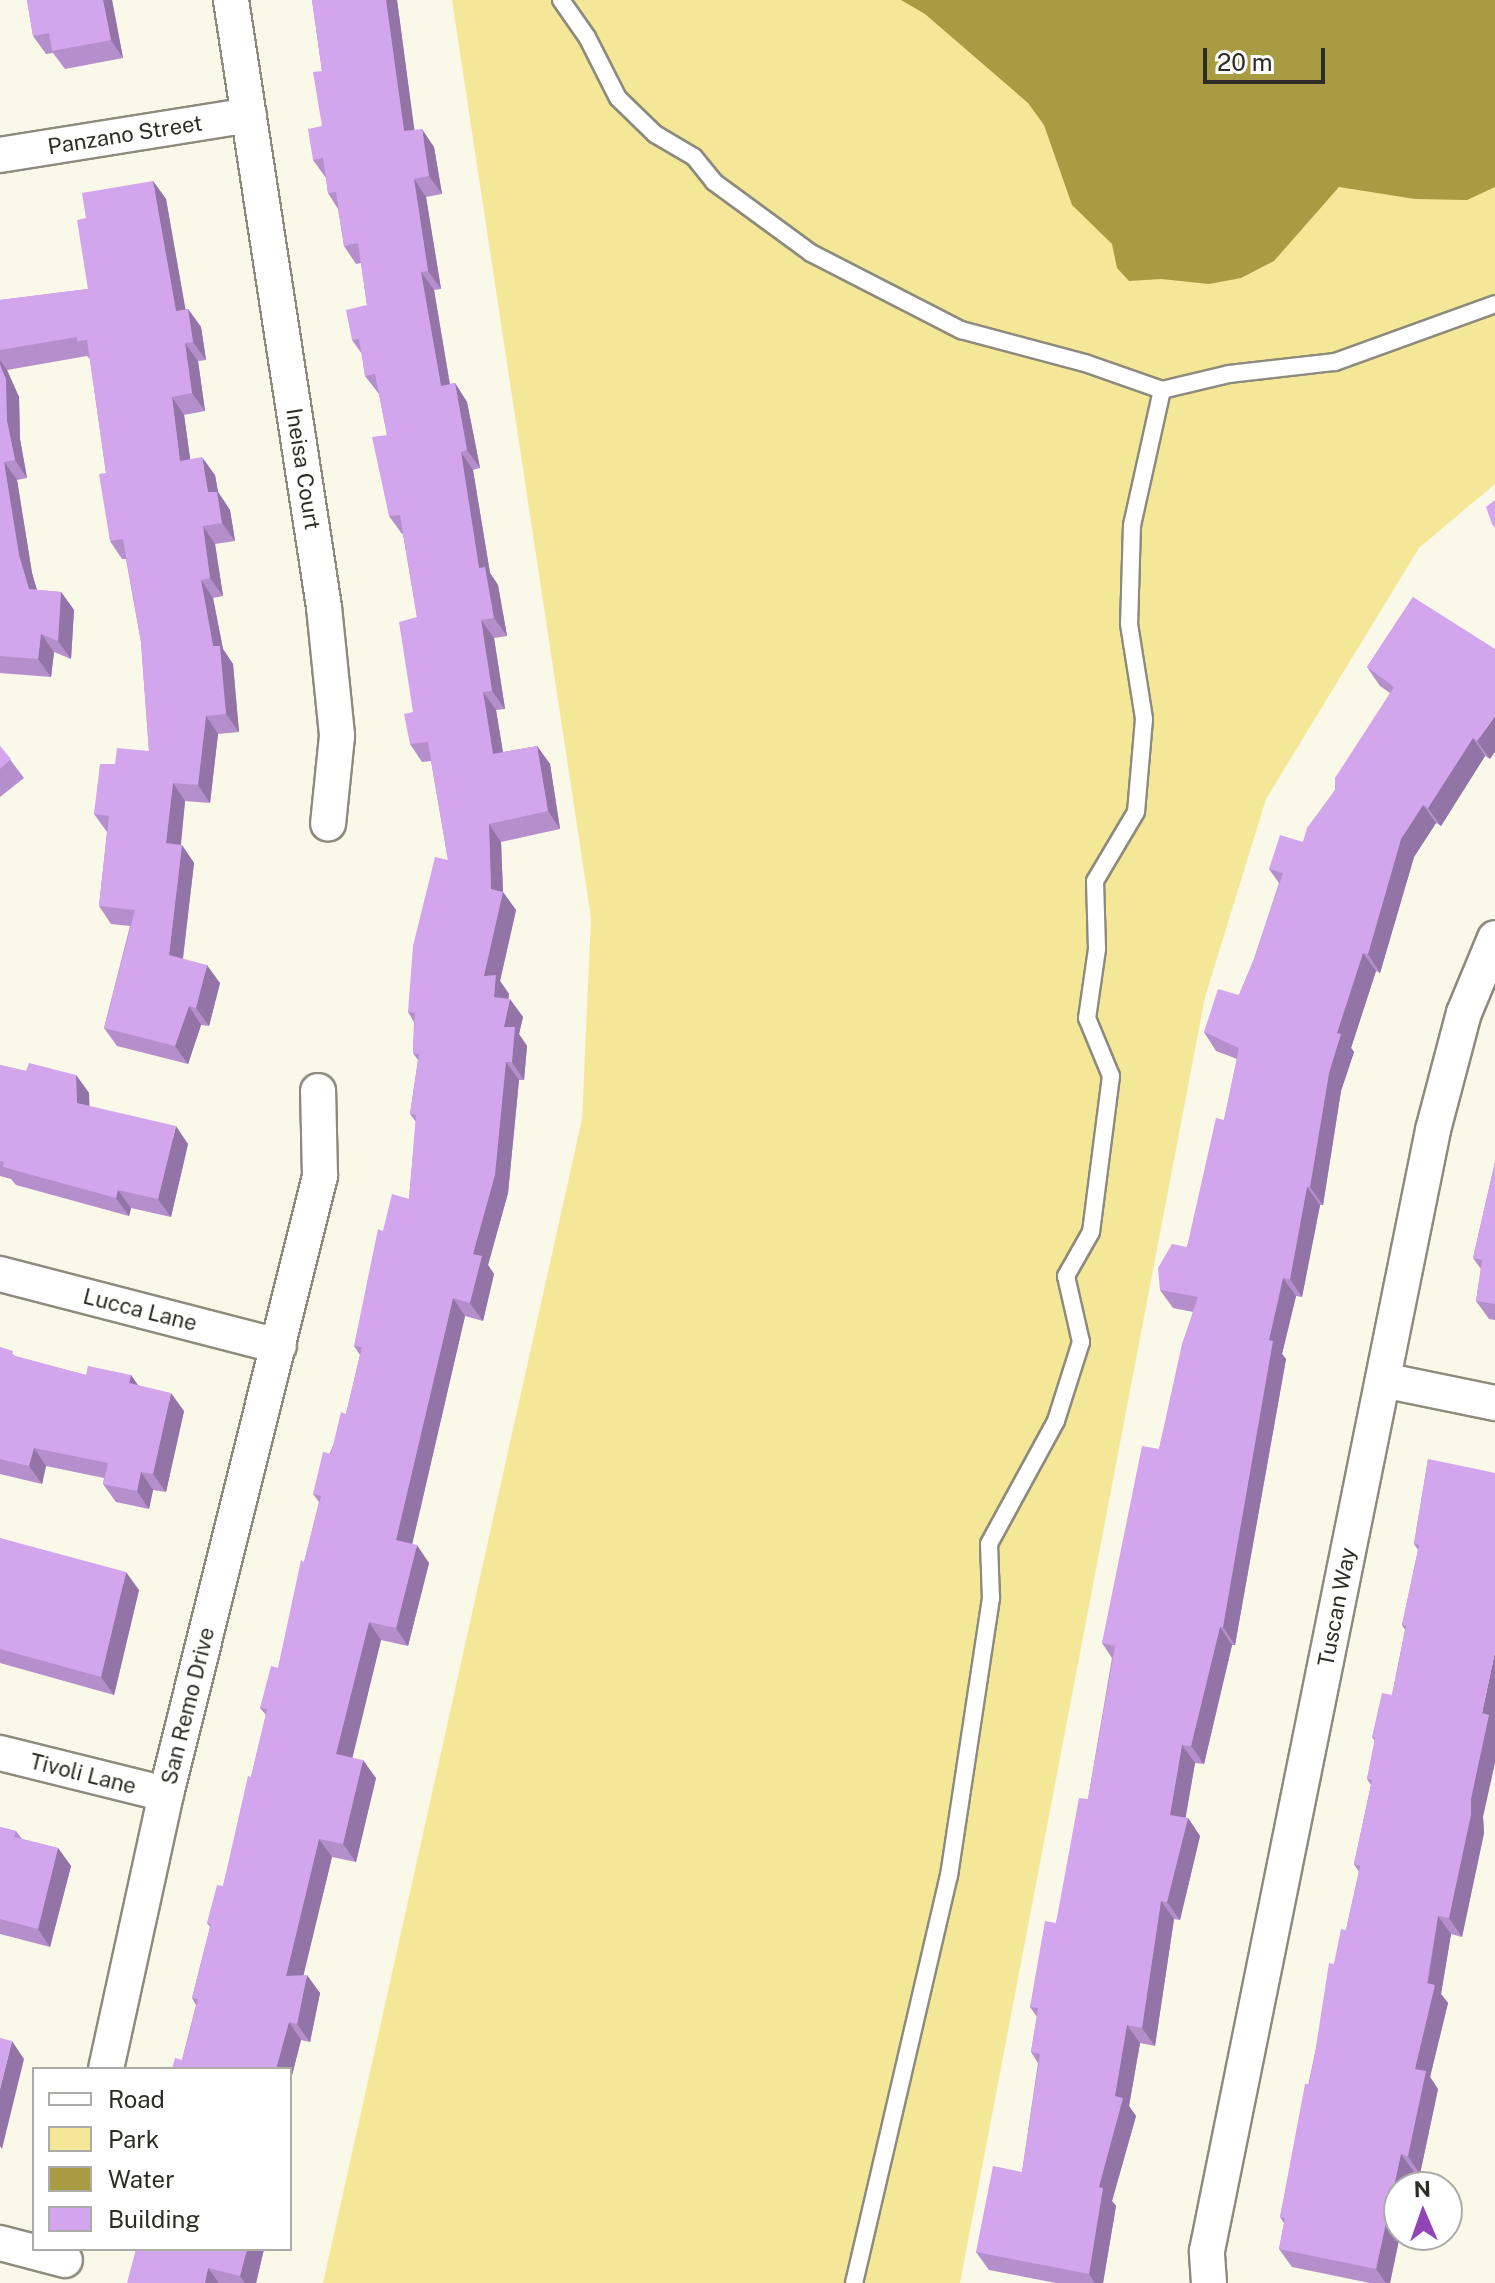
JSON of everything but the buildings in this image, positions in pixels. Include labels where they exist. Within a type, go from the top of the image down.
[{"type":"street","name":"Ineisa Court","points":[[231,0],[324,607],[337,736],[328,824]]},
{"type":"street","name":"Panzano Street","points":[[0,155],[249,115]]},
{"type":"street","name":"Tuscan Way","points":[[1209,2283],[1207,2251],[1449,1065],[1464,1013],[1495,938]]},
{"type":"street","name":"San Remo Drive","points":[[106,2067],[166,1794],[320,1176],[318,1091]]},
{"type":"street","name":"Lucca Lane","points":[[0,1274],[279,1346]]},
{"type":"street","points":[[1383,1380],[1495,1403]]},
{"type":"street","name":"Tivoli Lane","points":[[0,1753],[166,1794]]},
{"type":"street","points":[[0,2243],[64,2264]]},
{"type":"lane","points":[[561,0],[587,37],[618,98],[655,134],[694,157],[714,182],[811,253],[961,330],[1085,363],[1162,390],[1229,374],[1335,362],[1495,304]]},
{"type":"lane","points":[[854,2283],[949,1875],[991,1598],[989,1544],[1056,1421],[1081,1342],[1066,1276],[1091,1232],[1111,1076],[1087,1018],[1097,949],[1095,881],[1136,812],[1144,719],[1129,624],[1132,525],[1162,390]]},
{"type":"green space","points":[[452,0],[1495,0],[1495,484],[1419,548],[1266,799],[1205,997],[960,2283],[323,2283],[582,1119],[591,918]]},
{"type":"water","points":[[901,0],[1495,0],[1495,187],[1467,200],[1415,199],[1339,187],[1274,261],[1241,278],[1209,284],[1161,279],[1129,281],[1117,268],[1112,244],[1072,205],[1044,125],[1028,103],[925,14]]}]
